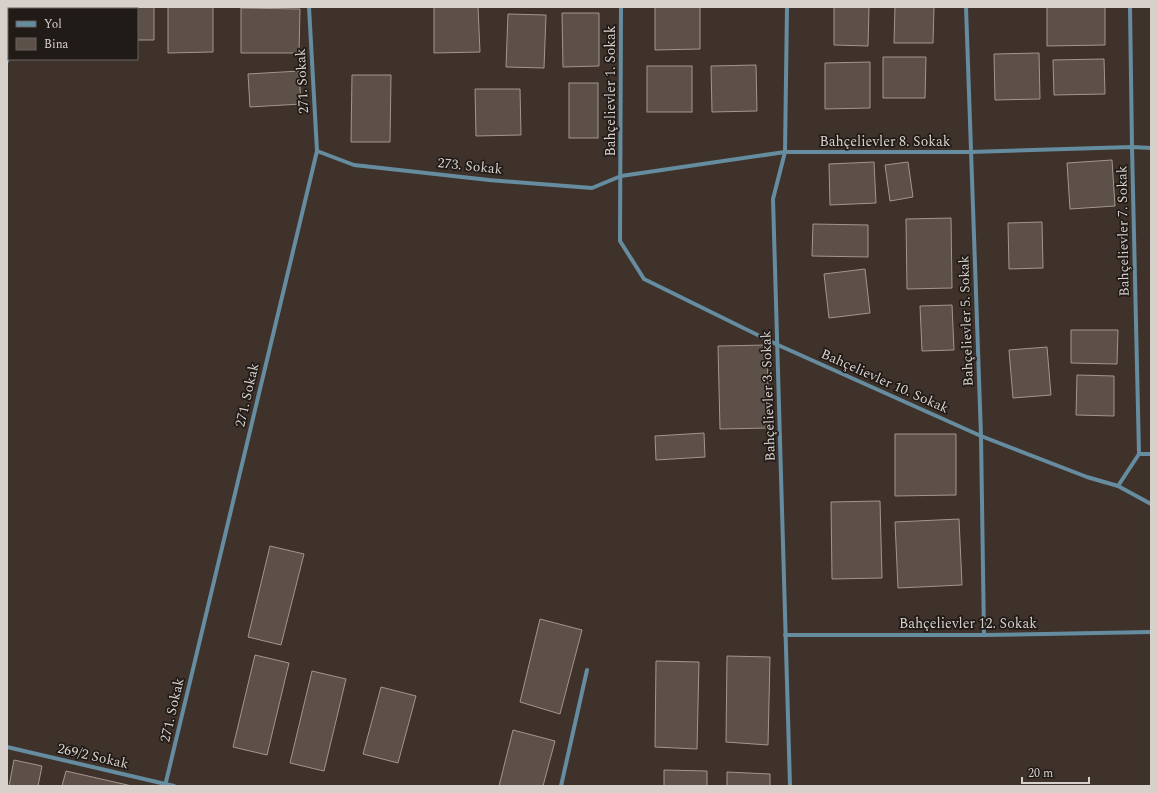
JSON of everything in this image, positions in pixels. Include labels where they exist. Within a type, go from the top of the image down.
[{"type":"street","name":"271. Sokak","points":[[165,785],[317,151],[309,7]]},
{"type":"street","name":"Bahçelievler 1. Sokak","points":[[620,241],[621,7]]},
{"type":"street","name":"Bahçelievler 3. Sokak","points":[[787,7],[785,152],[773,198],[790,786]]},
{"type":"street","name":"Bahçelievler 5. Sokak","points":[[966,7],[981,436],[984,635]]},
{"type":"street","name":"Bahçelievler 7. Sokak","points":[[1130,7],[1139,454]]},
{"type":"street","name":"Bahçelievler 8. Sokak","points":[[620,176],[785,152],[970,152],[1151,148]]},
{"type":"street","name":"273. Sokak","points":[[317,151],[354,165],[497,181],[592,188],[620,176]]},
{"type":"street","name":"Bahçelievler 10. Sokak","points":[[620,241],[644,279],[778,345],[981,436],[1087,477],[1118,486],[1151,504]]},
{"type":"street","points":[[1118,486],[1139,454],[1151,454]]},
{"type":"street","name":"Bahçelievler 12. Sokak","points":[[786,635],[984,635],[1151,632]]},
{"type":"street","points":[[561,786],[587,670]]},
{"type":"street","name":"269/2 Sokak","points":[[7,747],[174,786]]},
{"type":"building","points":[[154,7],[154,40],[138,40],[138,8],[103,8]]},
{"type":"building","points":[[168,7],[213,7],[213,52],[168,53]]},
{"type":"building","points":[[434,7],[478,7],[480,52],[434,53]]},
{"type":"building","points":[[655,7],[700,7],[700,49],[655,50]]},
{"type":"building","points":[[834,7],[869,7],[868,46],[834,45]]},
{"type":"building","points":[[895,7],[934,7],[933,43],[894,43]]},
{"type":"building","points":[[1047,7],[1105,7],[1105,45],[1047,46]]},
{"type":"building","points":[[241,8],[300,9],[299,53],[241,53]]},
{"type":"building","points":[[562,13],[599,13],[599,66],[563,67]]},
{"type":"building","points":[[508,14],[546,15],[544,68],[506,67]]},
{"type":"building","points":[[1039,53],[1040,99],[995,100],[994,54]]},
{"type":"building","points":[[883,57],[926,57],[925,98],[883,98]]},
{"type":"building","points":[[1104,59],[1105,94],[1054,95],[1053,60]]},
{"type":"building","points":[[870,62],[870,108],[825,109],[825,63]]},
{"type":"building","points":[[756,65],[757,111],[712,112],[711,66]]},
{"type":"building","points":[[647,66],[692,66],[692,112],[647,112]]},
{"type":"building","points":[[299,71],[301,104],[250,107],[248,74]]},
{"type":"building","points":[[352,75],[391,75],[390,142],[351,142]]},
{"type":"building","points":[[569,83],[598,83],[598,138],[569,138]]},
{"type":"building","points":[[475,89],[520,89],[521,135],[476,136]]},
{"type":"building","points":[[1112,160],[1115,206],[1070,209],[1067,163]]},
{"type":"building","points":[[874,162],[876,203],[830,205],[829,164]]},
{"type":"building","points":[[908,162],[913,197],[890,201],[885,165]]},
{"type":"building","points":[[951,218],[952,288],[907,289],[906,219]]},
{"type":"building","points":[[1042,222],[1043,268],[1009,269],[1008,223]]},
{"type":"building","points":[[813,224],[868,225],[868,257],[812,256]]},
{"type":"building","points":[[865,269],[870,313],[829,318],[824,274]]},
{"type":"building","points":[[952,305],[954,350],[922,351],[920,306]]},
{"type":"building","points":[[1071,330],[1118,330],[1117,364],[1071,363]]},
{"type":"building","points":[[767,345],[769,428],[720,429],[718,346]]},
{"type":"building","points":[[1047,347],[1051,395],[1013,398],[1009,350]]},
{"type":"building","points":[[1077,375],[1114,376],[1114,416],[1076,415]]},
{"type":"building","points":[[704,433],[705,457],[656,460],[655,436]]},
{"type":"building","points":[[895,434],[956,434],[956,495],[895,496]]},
{"type":"building","points":[[880,501],[882,578],[832,579],[831,502]]},
{"type":"building","points":[[959,519],[962,585],[898,588],[895,522]]},
{"type":"building","points":[[270,546],[304,554],[281,645],[248,637]]},
{"type":"building","points":[[540,619],[582,630],[560,714],[520,702]]},
{"type":"building","points":[[255,655],[289,663],[267,755],[233,747]]},
{"type":"building","points":[[727,656],[770,657],[768,745],[726,742]]},
{"type":"building","points":[[656,661],[699,662],[697,749],[655,747]]},
{"type":"building","points":[[312,671],[346,679],[324,771],[290,763]]},
{"type":"building","points":[[381,687],[416,696],[398,763],[363,754]]},
{"type":"building","points":[[513,730],[555,741],[543,786],[499,786]]},
{"type":"building","points":[[14,760],[42,766],[38,786],[9,786]]},
{"type":"building","points":[[664,770],[707,771],[707,786],[664,786]]},
{"type":"building","points":[[66,771],[132,786],[62,786]]},
{"type":"building","points":[[727,772],[770,774],[770,786],[727,786]]}]
